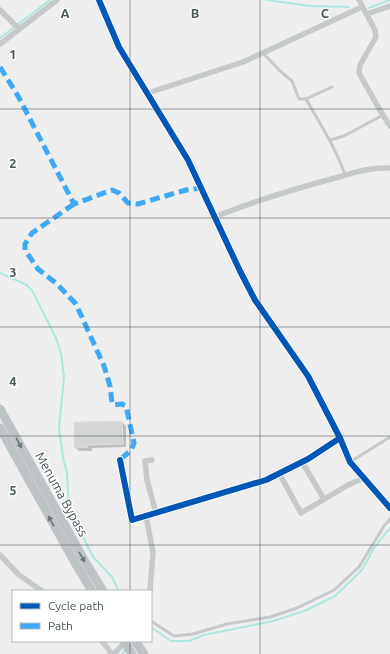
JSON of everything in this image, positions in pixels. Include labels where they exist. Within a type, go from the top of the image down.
[{"type":"highway","name":"Menuma Bypass","points":[[0,409],[74,542],[103,590]]},
{"type":"highway","name":"Menuma Bypass","points":[[0,428],[91,590]]},
{"type":"highway","points":[[136,642],[144,654]]},
{"type":"street","points":[[99,0],[119,47],[188,160],[255,300],[308,376],[340,438],[350,462],[390,508]]},
{"type":"street","points":[[359,0],[375,30],[376,37],[360,65],[359,73],[390,126]]},
{"type":"street","points":[[0,44],[52,2]]},
{"type":"street","points":[[148,93],[243,62],[362,6]]},
{"type":"street","points":[[367,14],[390,6]]},
{"type":"street","points":[[0,10],[19,29]]},
{"type":"street","points":[[214,217],[268,198],[377,167],[390,168]]},
{"type":"street","points":[[120,460],[132,520],[266,480],[302,462],[340,438]]},
{"type":"street","points":[[152,460],[145,461],[147,480],[156,513]]},
{"type":"street","points":[[302,462],[324,499]]},
{"type":"street","points":[[279,473],[302,513],[348,485],[364,478]]},
{"type":"street","points":[[146,516],[153,552],[150,590]]},
{"type":"street","points":[[0,555],[19,575],[41,590]]},
{"type":"street","points":[[103,642],[113,654],[127,646]]},
{"type":"lane","points":[[263,53],[292,81],[299,99],[306,99],[332,87]]},
{"type":"lane","points":[[306,99],[330,140],[345,176]]},
{"type":"lane","points":[[330,140],[347,134],[383,115]]},
{"type":"lane","points":[[350,462],[390,437]]},
{"type":"lane","points":[[152,622],[174,636],[193,634],[227,624],[270,617],[297,608],[334,590],[359,567],[384,526],[390,519]]},
{"type":"building","points":[[122,421],[123,444],[88,445],[88,447],[74,448],[74,422]]},
{"type":"waterway","points":[[0,38],[50,0]]},
{"type":"waterway","points":[[267,0],[310,6],[349,7]]},
{"type":"waterway","points":[[369,8],[390,0]]},
{"type":"waterway","points":[[0,273],[27,285],[33,292],[56,338],[61,353],[64,377],[59,428],[67,473],[69,511],[94,558],[112,577],[118,590]]},
{"type":"waterway","points":[[152,628],[171,641],[189,641],[204,635],[273,621],[307,610],[335,596],[362,570],[374,548],[390,528]]},
{"type":"waterway","points":[[122,654],[126,648]]},
{"type":"marked path","points":[[0,67],[18,96],[74,204],[112,190],[119,193],[128,203],[138,204],[186,190],[201,188]]},
{"type":"marked path","points":[[74,204],[32,233],[25,244],[25,250],[38,269],[57,284],[76,304],[104,366],[110,386],[112,403],[114,405],[122,404],[126,406],[134,443],[132,449],[120,460]]},
{"type":"cycle path","points":[[99,0],[119,47],[188,160],[255,300],[308,376],[340,438],[350,462],[390,508]]},
{"type":"cycle path","points":[[120,460],[132,520],[266,480],[308,459],[340,438]]}]
